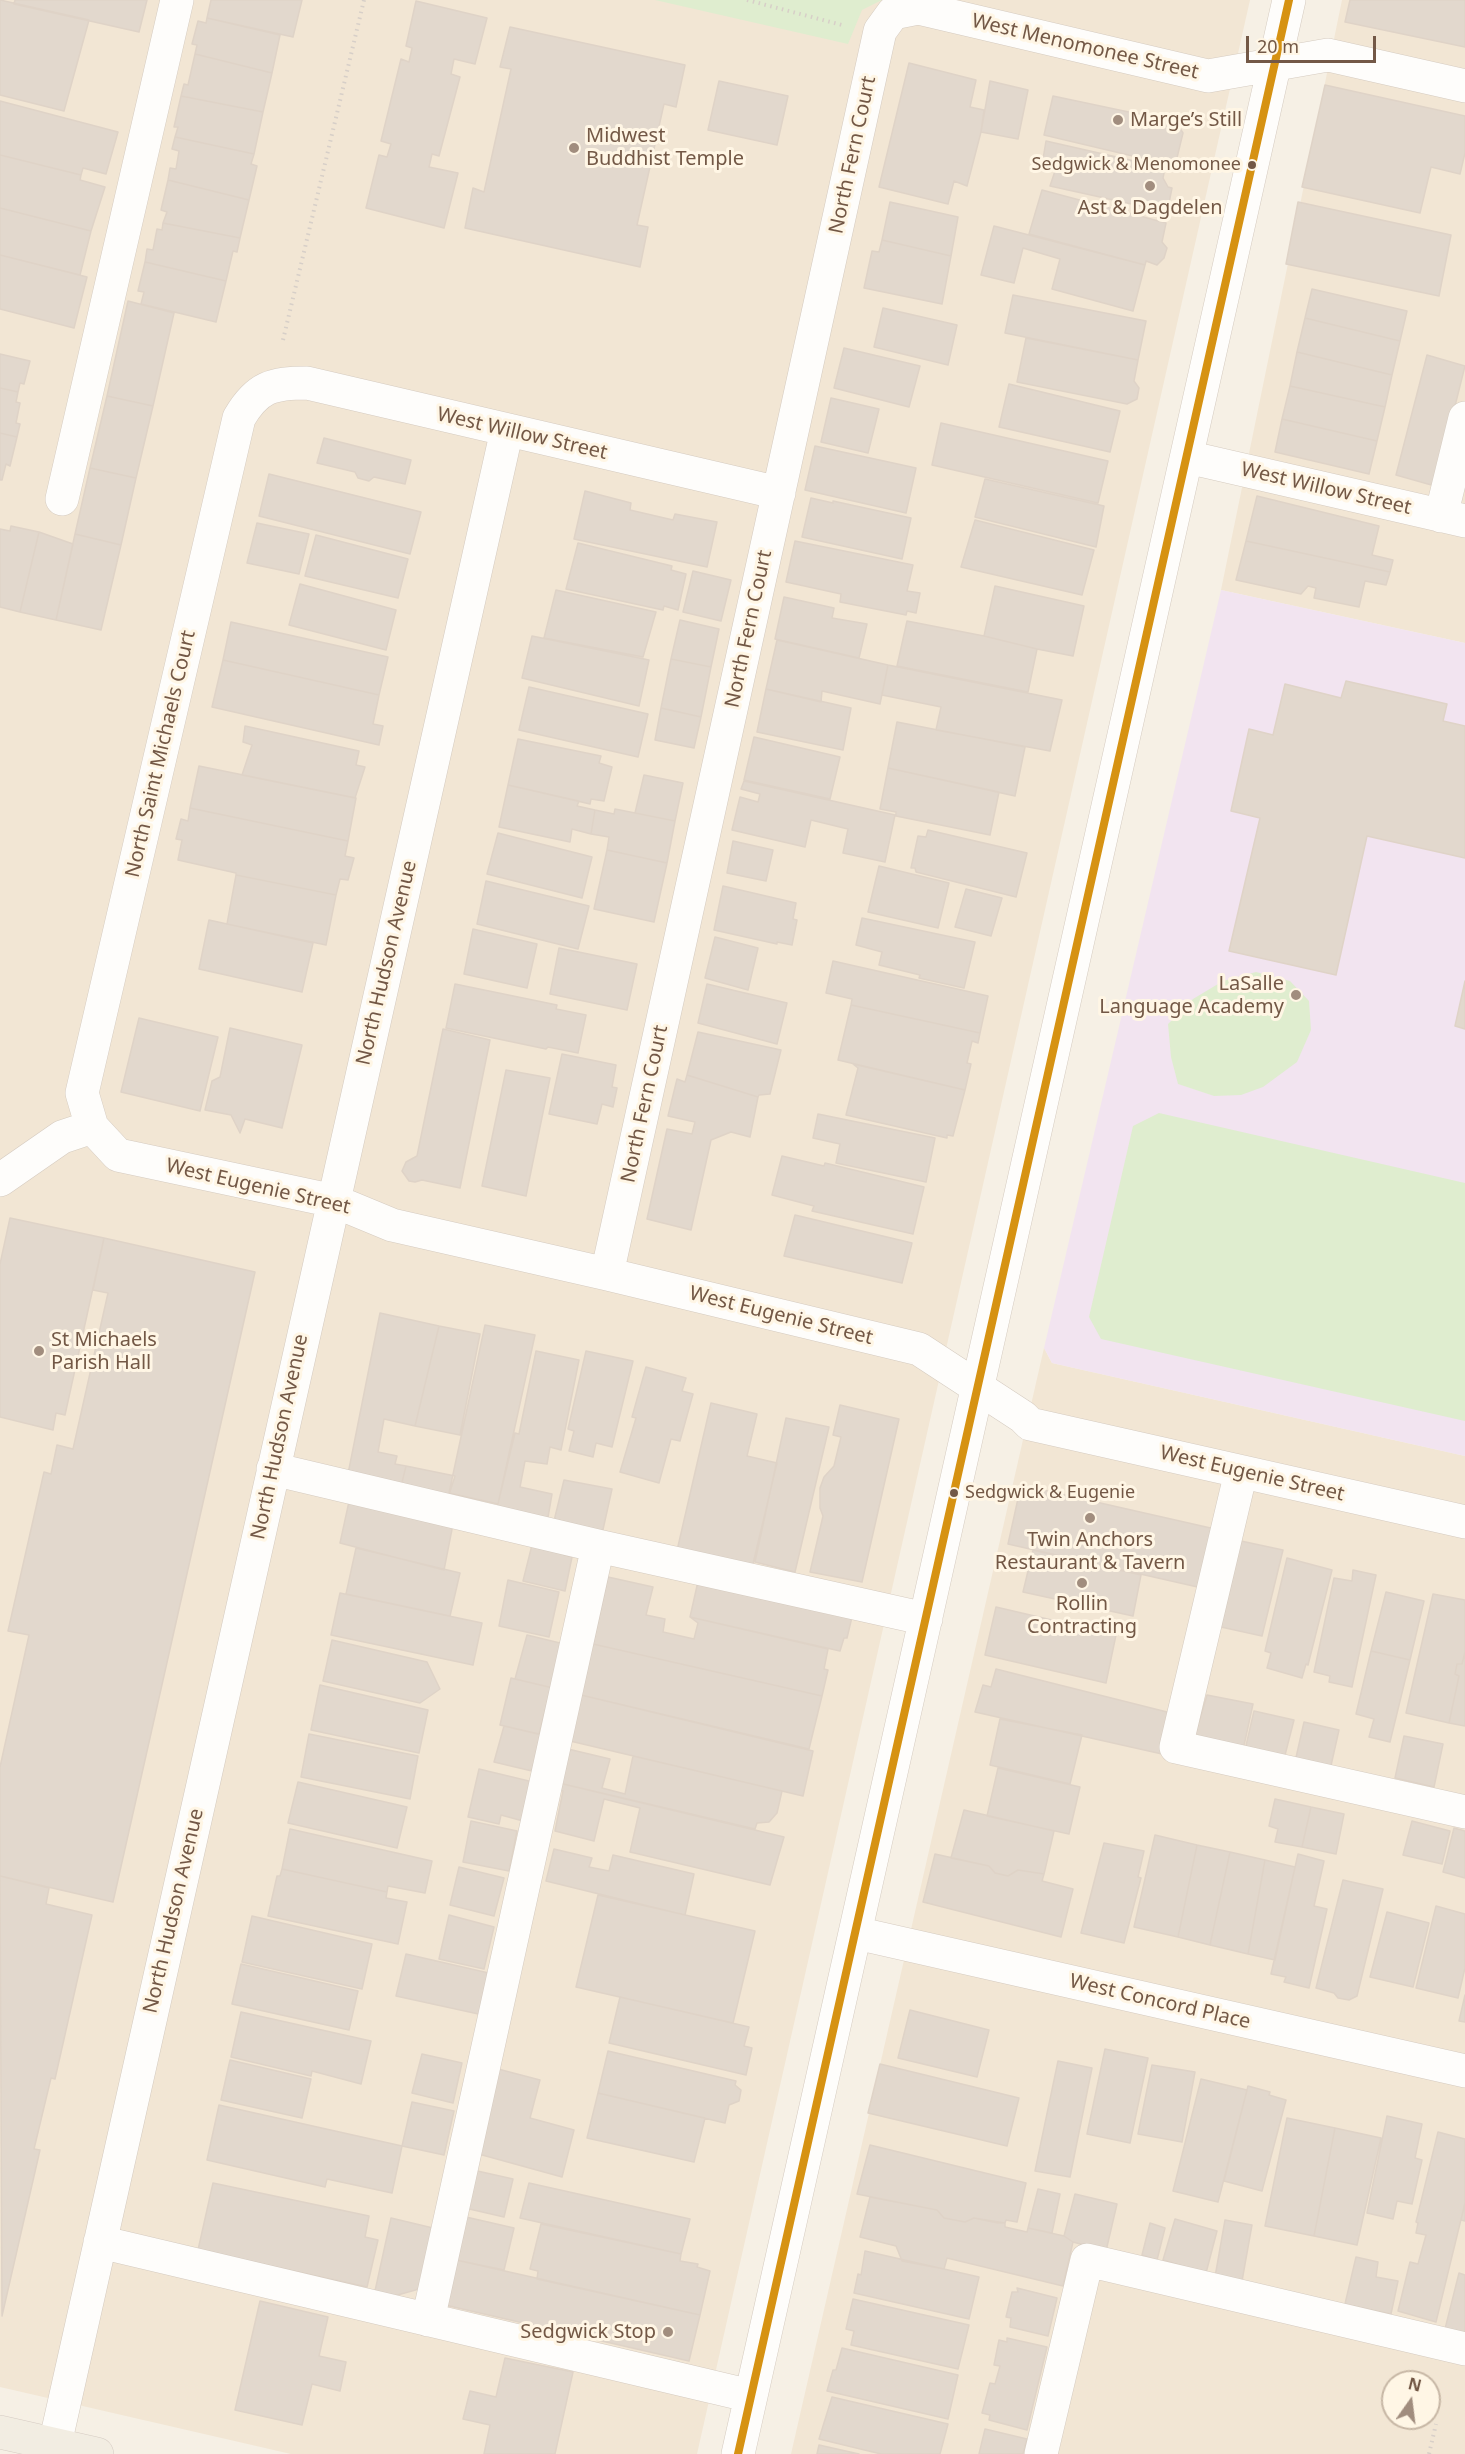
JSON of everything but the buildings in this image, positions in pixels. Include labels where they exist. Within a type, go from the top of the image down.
[{"type":"main road","points":[[0,2432],[97,2454]]},
{"type":"street","points":[[62,499],[177,0]]},
{"type":"street","points":[[738,2454],[1289,0]]},
{"type":"street","name":"West Menomonee Street","points":[[918,8],[1208,76],[1328,55],[1465,86]]},
{"type":"street","name":"North Fern Court","points":[[607,1274],[880,31],[893,13],[918,8]]},
{"type":"street","name":"West Willow Street","points":[[265,389],[283,383],[307,383],[779,494]]},
{"type":"street","name":"North Saint Michaels Court","points":[[92,1127],[82,1093],[239,418],[249,401],[265,389]]},
{"type":"street","points":[[1453,519],[1465,418]]},
{"type":"street","name":"North Hudson Avenue","points":[[55,2445],[507,430]]},
{"type":"street","name":"West Willow Street","points":[[1187,457],[1453,519]]},
{"type":"street","points":[[0,1180],[62,1137],[92,1127]]},
{"type":"street","name":"West Eugenie Street","points":[[92,1127],[118,1155],[333,1201],[392,1226],[919,1348],[1030,1424],[1465,1522]]},
{"type":"street","points":[[273,1469],[598,1546],[926,1619]]},
{"type":"street","points":[[1241,1472],[1176,1747],[1465,1812]]},
{"type":"street","points":[[428,2320],[598,1546]]},
{"type":"street","name":"West Concord Place","points":[[856,1933],[1465,2071]]},
{"type":"street","points":[[100,2242],[752,2396]]},
{"type":"street","points":[[1041,2454],[1087,2259],[1465,2349]]},
{"type":"path","points":[[283,340],[364,0]]},
{"type":"path","points":[[747,0],[843,25]]},
{"type":"path","points":[[1429,2454],[1435,2430]]},
{"type":"shaded area","points":[[0,0],[1250,0],[697,2454],[291,2454],[0,2387]]},
{"type":"shaded area","points":[[1342,0],[1465,0],[1465,643],[1221,590]]},
{"type":"shaded area","name":"LaSalle Language Academy","points":[[1221,590],[1465,643],[1465,1456],[1052,1363],[1044,1348]]},
{"type":"shaded area","points":[[1044,1348],[1052,1363],[1465,1456],[1465,2454],[791,2454]]},
{"type":"green space","points":[[655,0],[882,0],[862,10],[848,44]]},
{"type":"green space","points":[[1256,972],[1290,981],[1309,1001],[1311,1030],[1297,1062],[1263,1087],[1241,1095],[1214,1096],[1178,1084],[1171,1057],[1168,1024],[1193,999],[1223,981]]},
{"type":"green space","points":[[1159,1113],[1465,1183],[1465,1421],[1101,1339],[1089,1317],[1133,1126]]},
{"type":"transit line","points":[[738,2454],[1289,0]]},
{"type":"place","name":"Marge’s Still","points":[[1118,120]]},
{"type":"place","name":"Midwest Buddhist Temple","points":[[574,148]]},
{"type":"place","name":"Sedgwick & Menomonee","points":[[1252,165]]},
{"type":"place","name":"Ast & Dagdelen","points":[[1150,186]]},
{"type":"place","name":"LaSalle Language Academy","points":[[1296,995]]},
{"type":"place","name":"St Michaels Parish Hall","points":[[39,1351]]},
{"type":"place","name":"Sedgwick & Eugenie","points":[[954,1493]]},
{"type":"place","name":"Twin Anchors Restaurant & Tavern","points":[[1090,1518]]},
{"type":"place","name":"Rollin Contracting","points":[[1082,1583]]},
{"type":"place","name":"Sedgwick Stop","points":[[668,2332]]}]
